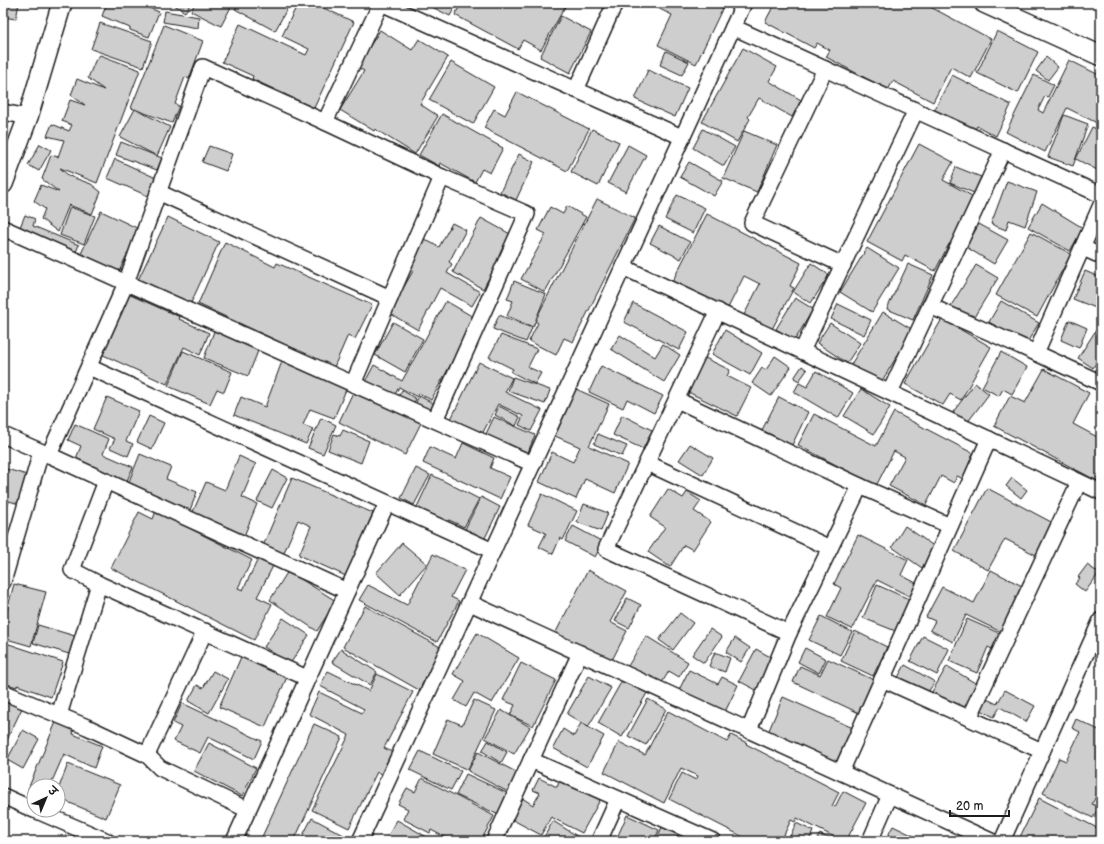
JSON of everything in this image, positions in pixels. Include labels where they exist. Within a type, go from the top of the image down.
[{"type":"street","points":[[3,184],[28,117],[62,3]]},
{"type":"street","points":[[324,122],[381,3],[682,138]]},
{"type":"street","points":[[576,90],[616,3]]},
{"type":"street","points":[[360,841],[744,3]]},
{"type":"street","points":[[984,3],[1101,56]]},
{"type":"street","points":[[1014,3],[1101,43]]},
{"type":"street","points":[[733,27],[1101,195]]},
{"type":"street","points":[[3,582],[45,454],[89,367],[126,283],[203,67],[442,177],[527,214],[435,420]]},
{"type":"street","points":[[825,69],[752,223],[843,264]]},
{"type":"street","points":[[802,351],[916,110]]},
{"type":"street","points":[[3,112],[28,117]]},
{"type":"street","points":[[890,392],[1003,150]]},
{"type":"street","points":[[353,384],[442,177]]},
{"type":"street","points":[[158,192],[390,298]]},
{"type":"street","points":[[1036,353],[1101,206]]},
{"type":"street","points":[[3,228],[533,464]]},
{"type":"street","points":[[1083,248],[1101,256]]},
{"type":"street","points":[[623,267],[1101,492]]},
{"type":"street","points":[[930,306],[1101,383]]},
{"type":"street","points":[[718,312],[606,550],[790,633]]},
{"type":"street","points":[[89,367],[493,551]]},
{"type":"street","points":[[676,400],[860,486],[950,526]]},
{"type":"street","points":[[3,435],[347,591]]},
{"type":"street","points":[[841,772],[989,439]]},
{"type":"street","points":[[647,463],[830,548]]},
{"type":"street","points":[[106,481],[72,570],[99,584],[307,678]]},
{"type":"street","points":[[970,718],[1079,482]]},
{"type":"street","points":[[749,730],[790,633],[860,486]]},
{"type":"street","points":[[234,841],[387,502]]},
{"type":"street","points":[[59,715],[99,584]]},
{"type":"street","points":[[470,603],[991,841]]},
{"type":"street","points":[[1002,841],[1042,751],[1097,639],[1101,620]]},
{"type":"street","points":[[147,755],[205,631]]},
{"type":"street","points":[[494,841],[580,653]]},
{"type":"street","points":[[882,679],[1042,751]]},
{"type":"street","points":[[3,692],[59,715],[147,755],[160,768],[248,810]]},
{"type":"street","points":[[531,760],[713,841]]},
{"type":"street","points":[[870,841],[890,795]]},
{"type":"street","points":[[3,796],[26,806]]},
{"type":"street","points":[[599,841],[618,799]]},
{"type":"street","points":[[53,818],[107,841]]},
{"type":"building","points":[[3,3],[19,3],[16,19],[3,17]]},
{"type":"building","points":[[107,3],[137,3],[159,12],[149,37],[130,30],[130,28],[102,16]]},
{"type":"building","points":[[171,3],[191,3],[185,12]]},
{"type":"building","points":[[195,3],[233,3],[221,26],[191,11]]},
{"type":"building","points":[[238,3],[290,3],[275,31],[235,9]]},
{"type":"building","points":[[298,3],[313,3],[354,22],[314,108],[252,79],[253,76],[222,62],[240,24],[306,55],[309,49],[282,36]]},
{"type":"building","points":[[424,3],[457,3],[450,16]]},
{"type":"building","points":[[461,3],[567,3],[541,50],[523,40],[518,49],[455,15]]},
{"type":"building","points":[[647,3],[725,3],[696,64],[658,45],[672,15]]},
{"type":"building","points":[[775,3],[923,3],[991,39],[971,78],[951,67],[933,102],[893,81],[888,90],[826,57],[830,50],[817,43],[814,48],[765,22]]},
{"type":"building","points":[[165,11],[199,17],[198,28],[163,22]]},
{"type":"building","points":[[561,16],[591,32],[570,73],[540,57]]},
{"type":"building","points":[[100,23],[152,41],[143,67],[91,49]]},
{"type":"building","points":[[164,25],[203,41],[189,79],[185,77],[175,104],[179,106],[172,123],[131,108]]},
{"type":"building","points":[[380,30],[412,50],[419,39],[448,57],[420,104],[438,116],[415,154],[375,129],[374,131],[340,110],[364,71],[357,67]]},
{"type":"building","points":[[997,31],[1038,52],[1018,93],[977,73]]},
{"type":"building","points":[[743,48],[777,67],[769,81],[801,100],[792,117],[759,98],[748,117],[750,119],[737,142],[702,122]]},
{"type":"building","points":[[666,51],[689,62],[682,75],[660,65]]},
{"type":"building","points":[[100,55],[140,70],[97,183],[60,168],[69,176],[91,184],[101,192],[92,214],[69,205],[58,232],[41,219],[45,209],[34,201],[41,185],[59,192],[42,179],[51,155],[58,157],[64,140],[47,136],[52,124],[69,131],[72,125],[62,121],[70,100],[85,105],[71,95],[77,79],[104,90],[88,78],[95,61]]},
{"type":"building","points":[[1046,57],[1058,67],[1048,80],[1036,71]]},
{"type":"building","points":[[1069,60],[1101,76],[1101,125],[1067,108],[1045,152],[1006,132],[1034,75],[1054,85],[1048,97],[1045,96],[1038,110],[1043,113]]},
{"type":"building","points":[[451,62],[494,87],[473,124],[429,100]]},
{"type":"building","points":[[648,70],[688,88],[675,117],[635,99]]},
{"type":"building","points":[[952,75],[1011,105],[996,136],[977,126],[974,131],[934,111]]},
{"type":"building","points":[[517,92],[589,129],[567,171],[484,128],[494,109],[505,115]]},
{"type":"building","points":[[135,109],[170,127],[157,156],[120,137]]},
{"type":"building","points":[[442,114],[503,148],[490,173],[482,169],[475,182],[440,163],[439,166],[419,155]]},
{"type":"building","points":[[1064,115],[1088,124],[1073,166],[1048,157]]},
{"type":"building","points":[[1092,127],[1101,131],[1101,172],[1076,159]]},
{"type":"building","points":[[592,129],[619,142],[598,186],[571,172]]},
{"type":"building","points":[[703,129],[735,147],[724,166],[693,148]]},
{"type":"building","points":[[744,131],[777,145],[757,192],[723,178]]},
{"type":"building","points":[[121,142],[162,158],[157,170],[116,155]]},
{"type":"building","points":[[40,144],[51,150],[39,171],[28,165]]},
{"type":"building","points":[[919,144],[953,162],[943,180],[974,197],[958,227],[962,229],[953,246],[949,244],[935,271],[905,255],[902,261],[867,242]]},
{"type":"building","points":[[628,145],[646,155],[626,192],[608,183]]},
{"type":"building","points":[[209,146],[232,154],[226,171],[202,162]]},
{"type":"building","points":[[519,154],[534,162],[516,200],[500,192]]},
{"type":"building","points":[[115,159],[156,178],[148,196],[107,178]]},
{"type":"building","points":[[689,162],[723,181],[714,196],[680,177]]},
{"type":"building","points":[[956,167],[981,177],[974,193],[950,183]]},
{"type":"building","points":[[1007,181],[1037,192],[1025,226],[1009,220],[1006,230],[991,224]]},
{"type":"building","points":[[677,195],[705,208],[693,233],[665,219]]},
{"type":"building","points":[[597,199],[635,218],[573,342],[564,338],[556,355],[529,341],[538,323],[535,321]]},
{"type":"building","points":[[1042,203],[1083,228],[1070,251],[1028,227]]},
{"type":"building","points":[[567,206],[586,217],[545,292],[521,279],[546,234],[538,230],[550,207],[563,214]]},
{"type":"building","points":[[70,207],[95,216],[84,244],[60,235]]},
{"type":"building","points":[[101,211],[139,229],[117,276],[79,258]]},
{"type":"building","points":[[707,214],[801,263],[790,286],[794,288],[772,329],[744,315],[760,284],[744,276],[727,310],[672,282]]},
{"type":"building","points":[[25,215],[35,219],[33,226],[79,245],[74,256],[18,232]]},
{"type":"building","points":[[168,217],[219,242],[190,305],[138,280]]},
{"type":"building","points":[[481,218],[512,235],[483,289],[453,272]]},
{"type":"building","points":[[452,223],[466,230],[449,262],[452,264],[447,273],[480,292],[472,306],[440,288],[418,330],[389,313],[413,271],[408,268],[424,239],[439,247]]},
{"type":"building","points":[[979,224],[1008,240],[994,264],[966,247]]},
{"type":"building","points":[[659,226],[690,242],[681,259],[650,243]]},
{"type":"building","points":[[1031,232],[1071,254],[1037,317],[996,295]]},
{"type":"building","points":[[225,242],[275,267],[277,263],[372,305],[355,339],[348,335],[334,367],[198,304]]},
{"type":"building","points":[[867,248],[899,268],[872,312],[840,292]]},
{"type":"building","points":[[811,263],[829,275],[811,303],[793,292]]},
{"type":"building","points":[[908,264],[933,275],[913,320],[887,309]]},
{"type":"building","points":[[976,265],[998,278],[971,322],[949,309]]},
{"type":"building","points":[[1085,271],[1101,278],[1101,310],[1073,299]]},
{"type":"building","points":[[514,281],[546,294],[533,327],[507,316],[513,301],[507,299]]},
{"type":"building","points":[[128,294],[180,317],[179,319],[209,333],[200,355],[184,347],[167,384],[101,354]]},
{"type":"building","points":[[795,298],[813,309],[795,340],[776,329]]},
{"type":"building","points":[[446,301],[475,318],[431,400],[419,393],[417,397],[399,387],[392,400],[364,384],[374,365],[402,381]]},
{"type":"building","points":[[1001,301],[1039,323],[1026,344],[989,322]]},
{"type":"building","points":[[633,303],[688,332],[679,350],[624,322]]},
{"type":"building","points":[[838,304],[871,320],[864,335],[831,319]]},
{"type":"building","points":[[883,312],[913,330],[880,384],[850,366]]},
{"type":"building","points":[[499,315],[532,328],[526,342],[493,329]]},
{"type":"building","points":[[942,319],[991,347],[961,400],[950,394],[943,405],[905,384]]},
{"type":"building","points":[[1069,320],[1087,328],[1079,348],[1061,340]]},
{"type":"building","points":[[393,322],[423,339],[405,372],[375,355]]},
{"type":"building","points":[[830,323],[860,343],[847,363],[817,343]]},
{"type":"building","points":[[216,326],[260,346],[248,376],[204,358]]},
{"type":"building","points":[[1098,327],[1101,329],[1101,355],[1093,368],[1078,358]]},
{"type":"building","points":[[725,330],[762,353],[750,375],[712,354]]},
{"type":"building","points":[[501,335],[537,349],[528,367],[541,373],[535,384],[511,372],[513,369],[489,357]]},
{"type":"building","points":[[620,335],[655,357],[663,344],[680,355],[664,382],[611,349]]},
{"type":"building","points":[[183,351],[232,372],[224,392],[217,389],[210,404],[168,386]]},
{"type":"building","points":[[1001,352],[1027,367],[1012,394],[1003,389],[999,396],[982,387]]},
{"type":"building","points":[[284,356],[348,385],[334,418],[310,409],[303,425],[313,429],[306,444],[234,415],[241,397],[265,407]]},
{"type":"building","points":[[701,356],[730,370],[727,376],[751,388],[737,416],[684,390]]},
{"type":"building","points":[[775,356],[791,367],[771,396],[752,383],[762,368],[766,370]]},
{"type":"building","points":[[479,362],[512,378],[505,392],[542,410],[531,431],[519,425],[523,416],[498,404],[481,436],[450,421]]},
{"type":"building","points":[[601,366],[663,396],[654,413],[627,399],[623,408],[589,392]]},
{"type":"building","points":[[802,366],[807,370],[799,381],[794,378]]},
{"type":"building","points":[[1044,369],[1089,393],[1073,424],[1101,439],[1101,483],[994,426],[1010,396],[1025,403]]},
{"type":"building","points":[[816,371],[853,393],[838,418],[794,392],[799,383],[807,387]]},
{"type":"building","points":[[513,377],[550,390],[545,404],[508,391]]},
{"type":"building","points":[[975,383],[989,394],[967,423],[953,412]]},
{"type":"building","points":[[355,388],[422,421],[405,455],[339,422]]},
{"type":"building","points":[[576,389],[609,404],[589,446],[628,464],[615,493],[585,479],[576,499],[539,482],[552,452],[573,462],[580,447],[555,436]]},
{"type":"building","points":[[861,389],[890,407],[874,434],[844,416]]},
{"type":"building","points":[[402,390],[416,399],[410,409],[396,401]]},
{"type":"building","points":[[419,396],[435,404],[429,417],[413,408]]},
{"type":"building","points":[[107,397],[139,411],[126,441],[133,444],[128,456],[110,448],[115,439],[93,429]]},
{"type":"building","points":[[779,397],[808,412],[792,445],[762,430]]},
{"type":"building","points":[[499,406],[520,417],[516,426],[495,415]]},
{"type":"building","points":[[894,412],[978,456],[966,480],[957,476],[954,483],[941,476],[926,505],[889,486],[905,457],[894,451],[876,486],[798,445],[814,414],[876,446]]},
{"type":"building","points":[[622,415],[652,430],[643,449],[613,435]]},
{"type":"building","points":[[149,416],[164,423],[152,449],[137,442]]},
{"type":"building","points":[[494,417],[535,435],[526,457],[484,438]]},
{"type":"building","points":[[321,418],[336,425],[323,454],[308,448]]},
{"type":"building","points":[[75,424],[109,439],[103,454],[133,467],[126,483],[75,461],[81,446],[68,440]]},
{"type":"building","points":[[343,430],[369,441],[361,463],[328,450],[334,434],[340,436]]},
{"type":"building","points":[[598,434],[627,446],[622,456],[594,444]]},
{"type":"building","points":[[463,443],[494,458],[490,468],[510,477],[500,499],[423,463],[430,447],[456,459]]},
{"type":"building","points":[[690,444],[713,458],[703,475],[679,460]]},
{"type":"building","points":[[140,454],[171,467],[166,479],[197,492],[190,510],[128,484]]},
{"type":"building","points":[[239,456],[256,464],[242,497],[257,504],[244,536],[192,514],[206,482],[225,490]]},
{"type":"building","points":[[3,468],[27,475],[19,504],[9,501],[5,513],[3,513]]},
{"type":"building","points":[[416,468],[430,475],[414,505],[401,498]]},
{"type":"building","points":[[273,470],[287,478],[272,508],[257,501]]},
{"type":"building","points":[[432,475],[479,499],[464,527],[449,520],[447,525],[416,509]]},
{"type":"building","points":[[292,478],[373,513],[346,576],[299,555],[311,526],[298,520],[282,557],[262,548]]},
{"type":"building","points":[[1012,478],[1027,490],[1021,498],[1006,486]]},
{"type":"building","points":[[987,488],[1053,523],[1036,555],[1005,539],[988,570],[954,551]]},
{"type":"building","points":[[668,489],[683,498],[687,492],[701,501],[694,511],[711,522],[693,550],[684,545],[670,567],[648,552],[665,527],[650,517]]},
{"type":"building","points":[[542,494],[577,511],[563,540],[560,538],[553,554],[539,547],[546,533],[528,525]]},
{"type":"building","points":[[481,497],[500,507],[484,540],[464,531]]},
{"type":"building","points":[[584,504],[608,513],[601,531],[577,522]]},
{"type":"building","points":[[156,511],[252,560],[238,588],[243,590],[258,559],[273,566],[257,597],[272,604],[254,640],[111,568],[139,512],[153,519]]},
{"type":"building","points":[[3,522],[8,523],[3,538]]},
{"type":"building","points":[[573,526],[603,542],[595,557],[565,541]]},
{"type":"building","points":[[905,526],[935,547],[922,568],[892,547]]},
{"type":"building","points":[[858,535],[908,560],[901,575],[918,584],[911,597],[877,580],[852,629],[827,617],[841,588],[834,584]]},
{"type":"building","points":[[402,543],[427,564],[400,595],[376,573]]},
{"type":"building","points":[[433,554],[465,570],[451,597],[459,601],[437,642],[359,600],[368,585],[407,605]]},
{"type":"building","points":[[1087,565],[1099,573],[1085,592],[1075,584],[1080,578],[1078,577]]},
{"type":"building","points":[[588,570],[627,591],[610,622],[627,631],[610,664],[555,634]]},
{"type":"building","points":[[991,570],[1024,587],[1001,632],[966,615],[953,642],[930,630],[935,621],[926,617],[942,587],[974,603]]},
{"type":"building","points":[[288,571],[336,601],[317,631],[270,600]]},
{"type":"building","points":[[14,584],[46,592],[31,646],[3,638],[3,625]]},
{"type":"building","points":[[877,585],[911,600],[898,632],[863,618]]},
{"type":"building","points":[[627,598],[641,605],[629,628],[615,621]]},
{"type":"building","points":[[365,606],[442,648],[419,690],[343,647]]},
{"type":"building","points":[[680,613],[693,623],[673,650],[659,640]]},
{"type":"building","points":[[821,616],[852,632],[840,655],[809,640]]},
{"type":"building","points":[[283,618],[309,635],[290,664],[264,647]]},
{"type":"building","points":[[967,619],[1001,634],[994,650],[988,647],[977,673],[949,661]]},
{"type":"building","points":[[38,625],[75,636],[69,654],[33,643]]},
{"type":"building","points":[[710,629],[722,637],[704,663],[692,655]]},
{"type":"building","points":[[855,631],[887,647],[873,676],[841,661]]},
{"type":"building","points":[[477,633],[519,658],[492,703],[474,693],[466,707],[454,700],[465,681],[453,674]]},
{"type":"building","points":[[646,636],[688,662],[679,677],[669,671],[660,686],[628,666]]},
{"type":"building","points":[[923,636],[949,649],[937,675],[910,661]]},
{"type":"building","points":[[735,638],[750,648],[741,662],[726,652]]},
{"type":"building","points":[[3,642],[63,662],[51,697],[17,685],[17,687],[3,683]]},
{"type":"building","points":[[805,648],[826,659],[819,673],[798,662]]},
{"type":"building","points":[[341,649],[377,672],[370,685],[332,662]]},
{"type":"building","points":[[756,649],[774,659],[758,691],[739,681]]},
{"type":"building","points":[[715,652],[730,658],[725,672],[709,666]]},
{"type":"building","points":[[241,657],[287,677],[265,727],[219,707]]},
{"type":"building","points":[[828,659],[874,680],[859,713],[793,682],[800,666],[820,675]]},
{"type":"building","points":[[521,663],[556,680],[533,726],[510,715],[515,705],[503,700]]},
{"type":"building","points":[[905,665],[935,682],[925,696],[896,681]]},
{"type":"building","points":[[947,666],[980,686],[964,714],[929,697]]},
{"type":"building","points":[[689,670],[718,684],[722,677],[738,685],[723,716],[677,694]]},
{"type":"building","points":[[213,671],[228,679],[209,713],[188,701],[197,685],[203,688]]},
{"type":"building","points":[[328,671],[369,691],[377,674],[413,692],[384,748],[392,752],[381,774],[377,772],[349,828],[312,810],[349,735],[309,714],[319,692],[362,713],[364,709],[320,686]]},
{"type":"building","points":[[589,676],[611,688],[588,727],[567,714]]},
{"type":"building","points":[[623,679],[647,693],[622,737],[598,723]]},
{"type":"building","points":[[1005,690],[1035,706],[1026,722],[1000,707],[994,717],[981,710],[987,699],[997,704]]},
{"type":"building","points":[[3,697],[23,706],[7,740],[3,738]]},
{"type":"building","points":[[783,697],[853,728],[836,766],[767,735]]},
{"type":"building","points":[[648,699],[666,709],[646,745],[628,736]]},
{"type":"building","points":[[474,700],[496,710],[468,770],[433,754],[448,719],[462,725]]},
{"type":"building","points":[[182,703],[262,741],[254,759],[208,737],[200,753],[174,741],[181,727],[173,723]]},
{"type":"building","points":[[501,710],[530,727],[514,754],[485,738]]},
{"type":"building","points":[[668,711],[727,742],[731,735],[839,792],[832,806],[835,807],[843,791],[866,803],[846,841],[842,841],[797,818],[795,822],[791,820],[781,841],[751,841],[669,799],[682,773],[696,780],[698,776],[681,768],[664,803],[604,772],[619,742],[645,755]]},
{"type":"building","points":[[1076,719],[1101,731],[1101,787],[1092,804],[1099,807],[1093,818],[1043,793],[1059,758],[1066,761],[1080,732],[1072,728]]},
{"type":"building","points":[[56,722],[74,729],[73,734],[102,746],[94,768],[64,754],[54,778],[33,778]]},
{"type":"building","points":[[581,723],[604,736],[587,767],[553,748],[563,729],[574,736]]},
{"type":"building","points":[[314,724],[342,737],[294,841],[260,841]]},
{"type":"building","points":[[23,730],[39,739],[23,769],[7,760]]},
{"type":"building","points":[[488,741],[507,752],[501,763],[482,751]]},
{"type":"building","points":[[209,743],[256,768],[242,796],[194,771]]},
{"type":"building","points":[[420,751],[461,771],[451,790],[410,770]]},
{"type":"building","points":[[478,752],[518,773],[508,792],[468,771]]},
{"type":"building","points":[[68,764],[120,785],[106,818],[66,801],[66,778],[63,778]]},
{"type":"building","points":[[466,774],[511,795],[501,816],[456,795]]},
{"type":"building","points":[[422,778],[494,816],[481,841],[452,841],[431,830],[430,833],[403,819],[408,809],[398,804],[407,788],[415,792]]},
{"type":"building","points":[[539,778],[557,787],[561,778],[600,800],[582,833],[551,817],[541,835],[511,819],[522,798],[533,805],[540,793],[533,790]]},
{"type":"building","points":[[1039,798],[1101,830],[1101,841],[1018,841]]},
{"type":"building","points":[[627,815],[659,830],[654,841],[616,840]]},
{"type":"building","points":[[312,818],[353,840],[353,841],[300,841]]},
{"type":"building","points":[[397,820],[434,841],[385,841]]},
{"type":"building","points":[[553,821],[585,841],[551,841],[544,837]]},
{"type":"building","points":[[796,823],[813,831],[809,841],[788,841]]},
{"type":"building","points":[[893,826],[924,841],[885,841]]},
{"type":"building","points":[[662,827],[678,835],[675,841],[656,841]]},
{"type":"building","points":[[820,834],[829,839],[828,841],[816,841]]},
{"type":"building","points":[[688,835],[700,841],[685,841]]},
{"type":"building","points":[[436,837],[444,841],[434,841]]}]
